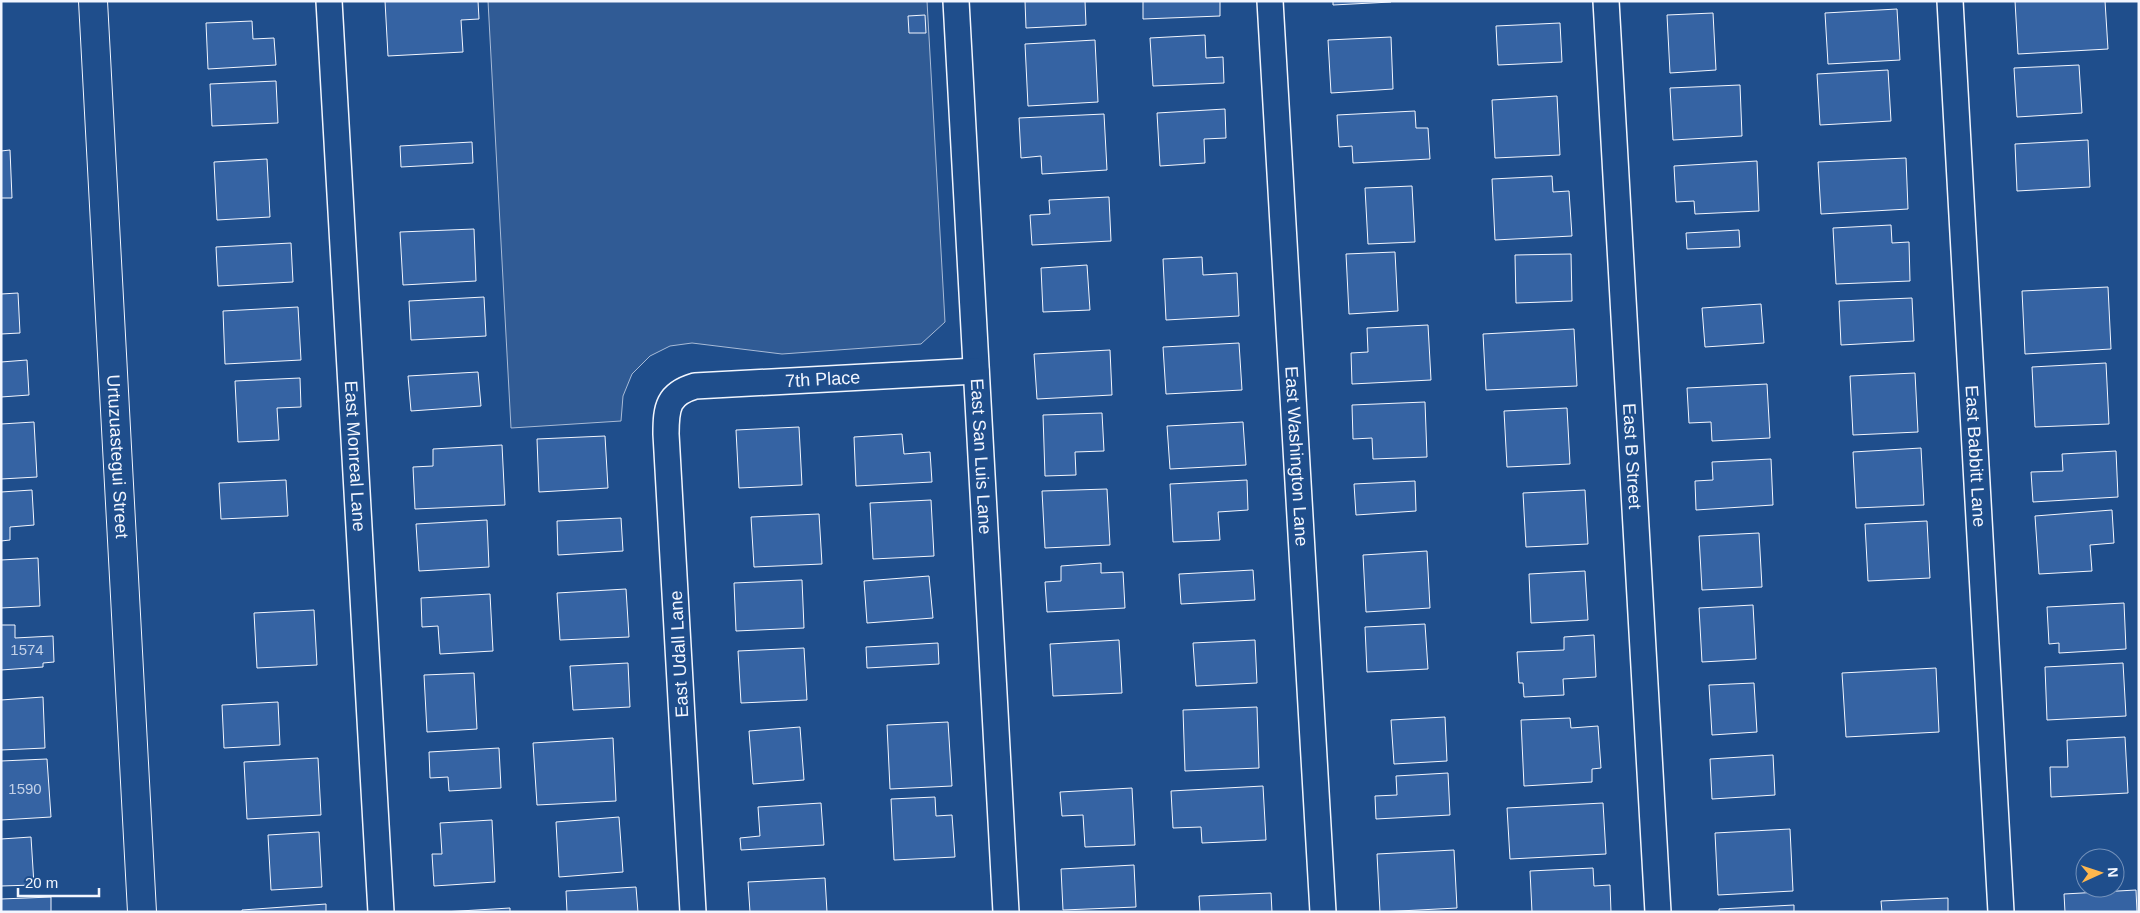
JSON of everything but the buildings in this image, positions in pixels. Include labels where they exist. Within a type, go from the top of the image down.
[{"type":"main road","name":"Urtuzuastegui Street","points":[[93,1],[142,912]]},
{"type":"street","name":"East Monreal Lane","points":[[329,1],[381,912]]},
{"type":"street","name":"East San Luis Lane","points":[[956,1],[1006,912]]},
{"type":"street","name":"East Washington Lane","points":[[1270,1],[1322,912]]},
{"type":"street","name":"East B Street","points":[[1606,1],[1658,912]]},
{"type":"street","name":"East Babbitt Lane","points":[[1950,1],[2001,912]]},
{"type":"street","name":"7th Place","points":[[672,397],[683,390],[696,386],[976,371]]},
{"type":"street","name":"East Udall Lane","points":[[672,397],[666,416],[666,434],[694,912]]},
{"type":"shaded area","points":[[488,1],[927,1],[945,322],[921,344],[782,354],[692,343],[670,346],[650,356],[632,374],[623,396],[621,421],[511,428]]}]
